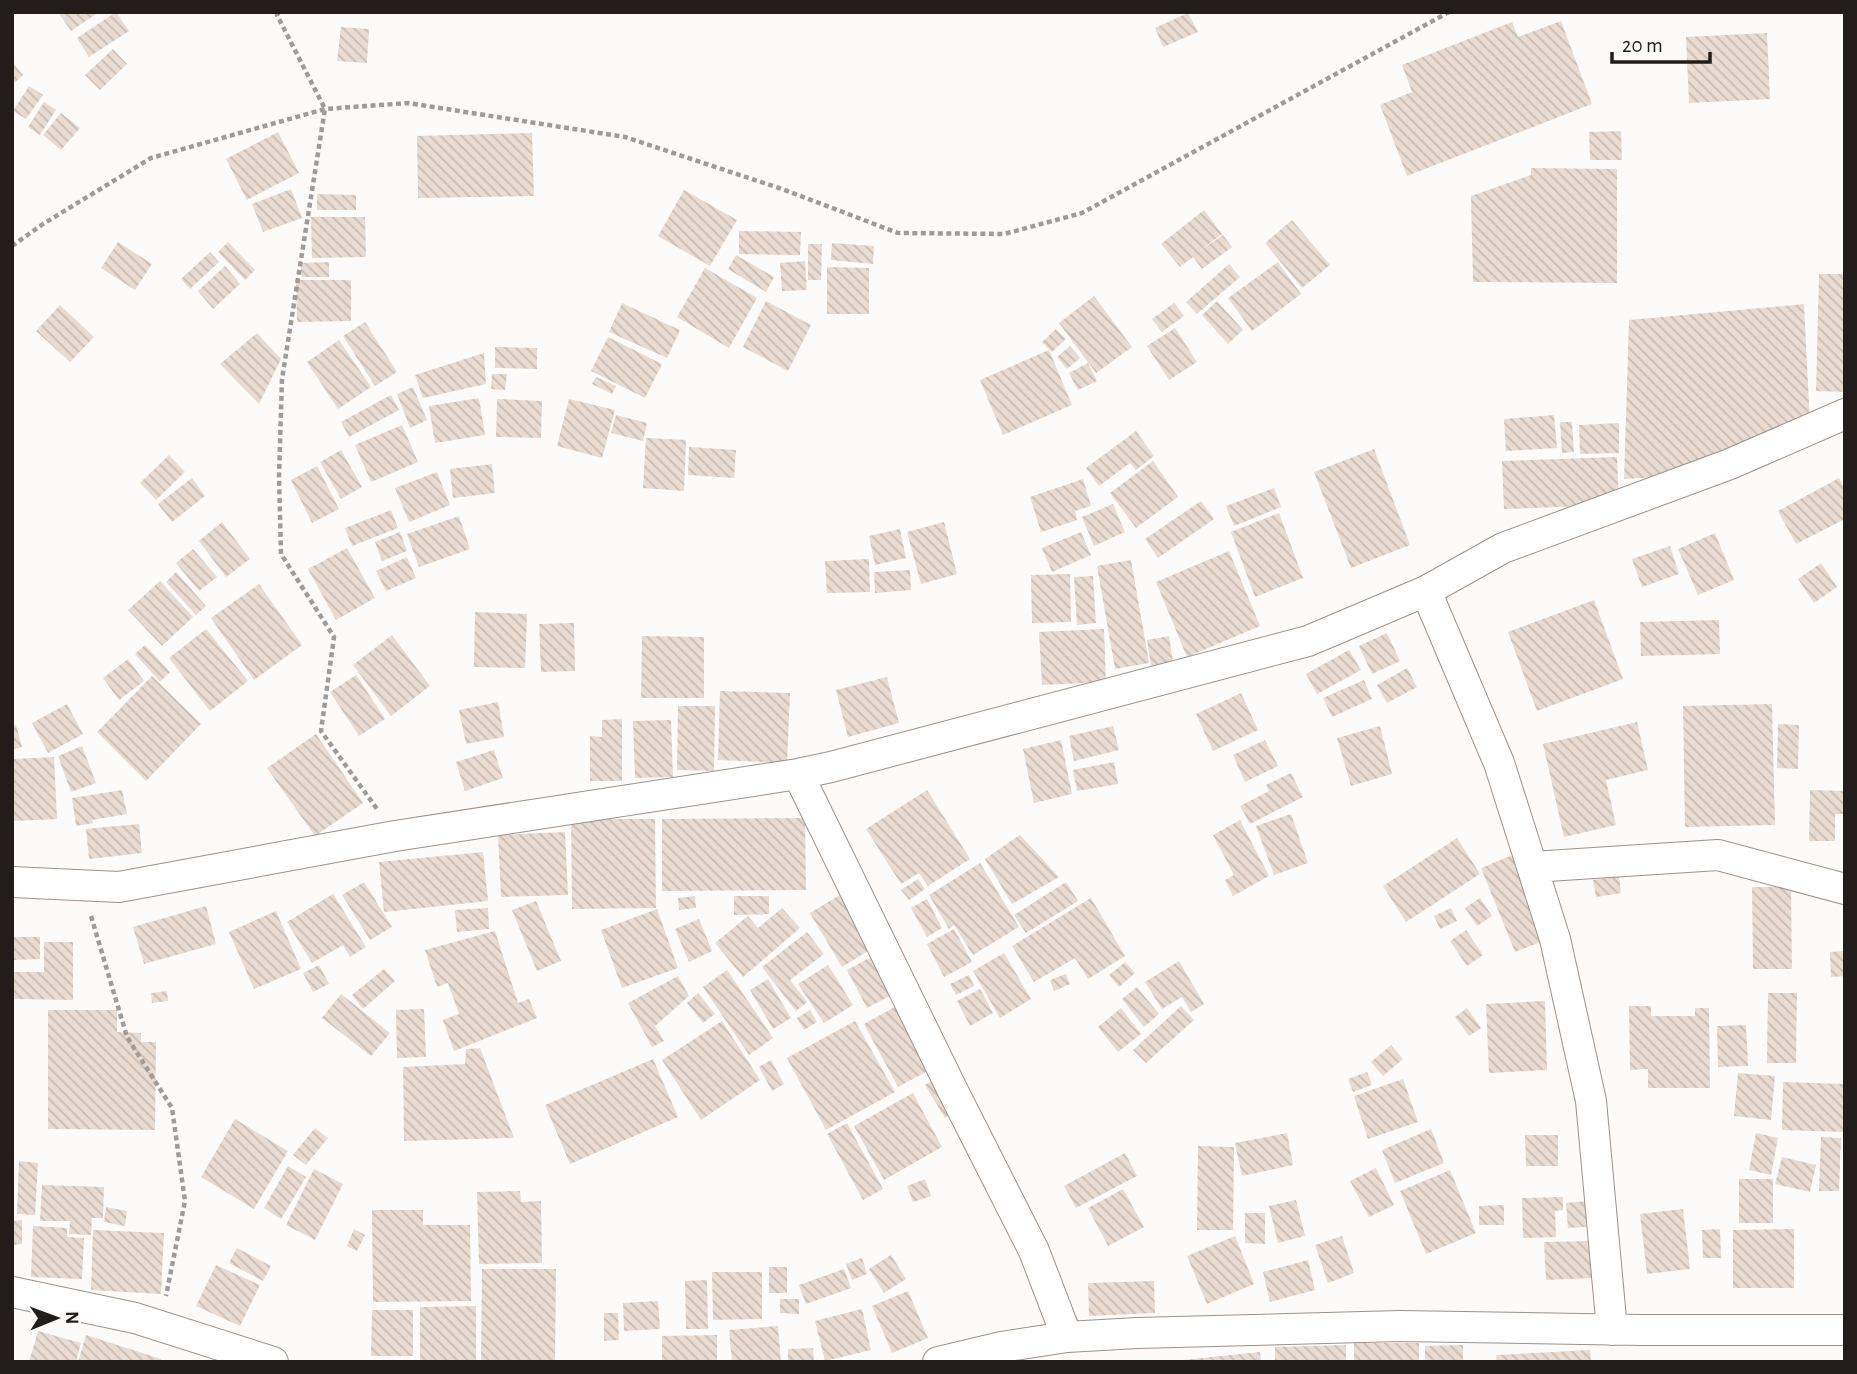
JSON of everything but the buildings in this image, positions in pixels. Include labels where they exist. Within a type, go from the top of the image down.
[{"type":"street","points":[[12,882],[119,887],[396,836],[798,774],[1308,641],[1426,591],[1503,548],[1730,464],[1845,414]]},
{"type":"street","points":[[1426,591],[1499,763],[1555,939],[1591,1101],[1612,1330]]},
{"type":"street","points":[[798,774],[1034,1251],[1067,1337]]},
{"type":"street","points":[[1532,867],[1718,855],[1845,889]]},
{"type":"street","points":[[12,1292],[159,1325],[273,1362]]},
{"type":"street","points":[[938,1362],[1067,1337],[1400,1326],[1845,1331]]},
{"type":"path","points":[[279,12],[277,15],[325,109],[282,379],[279,476],[281,554],[334,637],[321,731],[396,836]]},
{"type":"path","points":[[12,246],[151,158],[325,109],[408,103],[625,137],[782,189],[898,233],[1004,234],[1082,213],[1448,12]]},
{"type":"path","points":[[82,885],[127,1037],[172,1108],[185,1201],[159,1325]]}]
